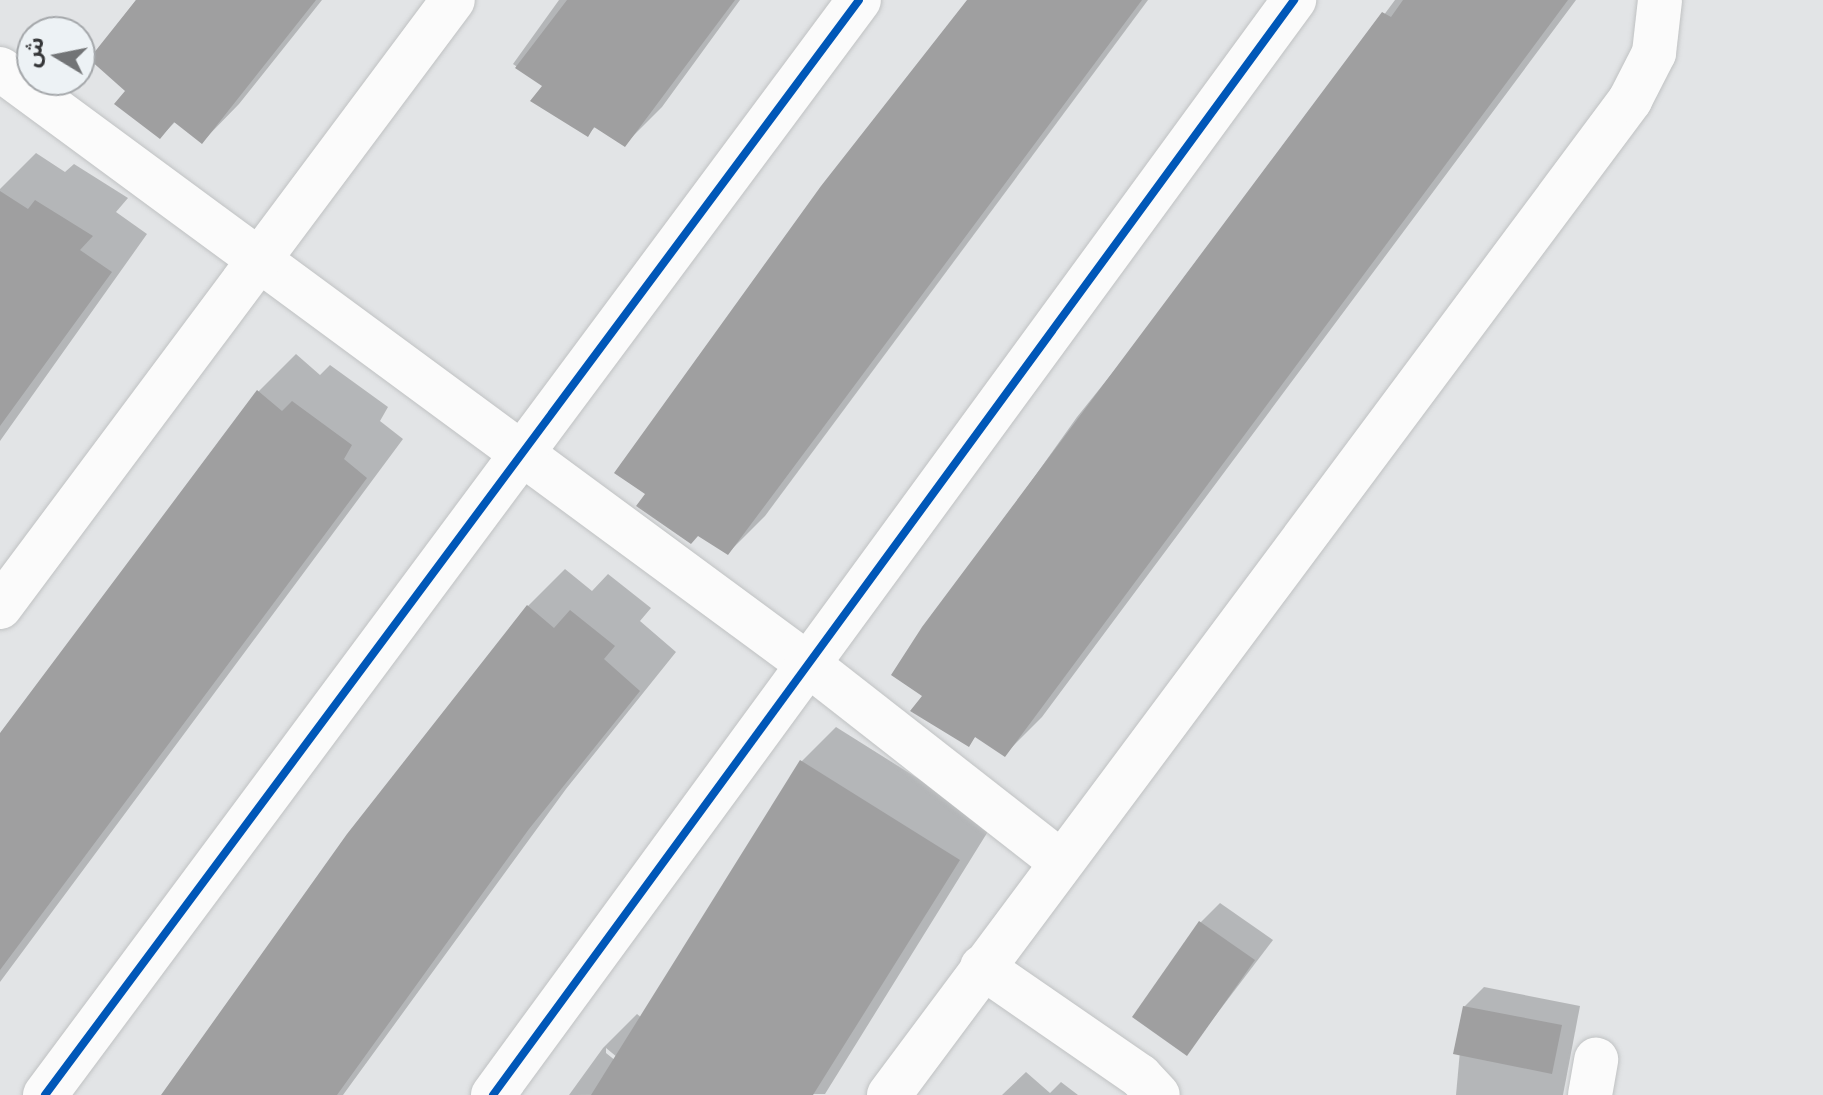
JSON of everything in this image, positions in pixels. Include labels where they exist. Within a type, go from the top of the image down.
[{"type":"street","points":[[0,607],[453,0]]},
{"type":"street","points":[[45,1095],[524,456],[859,0]]},
{"type":"street","points":[[493,1095],[1294,0]]},
{"type":"street","points":[[889,1095],[1630,100],[1654,53],[1660,0]]},
{"type":"street","points":[[0,69],[809,665],[1061,862]]},
{"type":"street","points":[[982,967],[1140,1076],[1158,1095]]},
{"type":"building","points":[[136,0],[316,0],[202,144],[174,122],[160,139],[114,104],[125,91],[96,65],[96,50]]},
{"type":"building","points":[[567,0],[735,0],[625,147],[594,127],[588,137],[530,101],[542,86],[515,68]]},
{"type":"building","points":[[967,0],[1142,0],[728,555],[698,536],[691,544],[636,506],[645,494],[614,473],[821,186]]},
{"type":"building","points":[[1403,0],[1568,0],[1005,757],[975,737],[969,747],[910,711],[922,696],[891,675],[922,627],[1382,12],[1391,17]]},
{"type":"building","points":[[0,191],[28,209],[35,200],[93,236],[80,250],[112,272],[0,426]]},
{"type":"building","points":[[257,390],[282,411],[292,401],[352,445],[344,459],[367,478],[0,970],[0,733]]},
{"type":"building","points":[[527,605],[554,628],[570,610],[615,646],[604,659],[640,691],[529,829],[337,1095],[161,1095],[347,834]]},
{"type":"building","points":[[800,760],[960,860],[813,1095],[591,1095]]},
{"type":"building","points":[[1199,921],[1255,960],[1187,1056],[1132,1017]]},
{"type":"building","points":[[1463,1006],[1562,1025],[1552,1074],[1453,1054]]},
{"type":"cycle path","points":[[45,1095],[859,0]]},
{"type":"cycle path","points":[[493,1095],[1294,0]]}]
